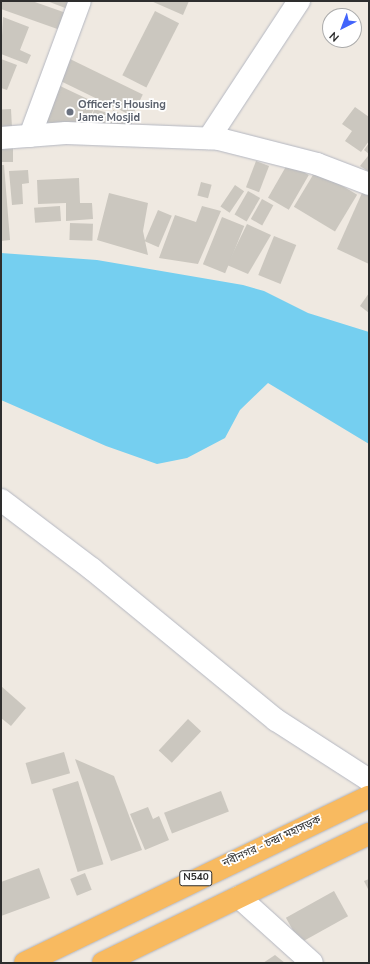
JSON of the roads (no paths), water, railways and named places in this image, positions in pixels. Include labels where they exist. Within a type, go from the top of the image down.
[{"type":"highway","name":"নবীনগর - চন্দ্রা মহাসড়ক","points":[[25,963],[369,797]]},
{"type":"highway","points":[[102,963],[369,834]]},
{"type":"street","points":[[30,136],[80,1]]},
{"type":"street","points":[[209,138],[299,1]]},
{"type":"street","points":[[1,138],[66,133],[209,138],[317,164],[369,184]]},
{"type":"street","points":[[1,500],[92,569],[276,720],[369,780]]},
{"type":"street","points":[[240,897],[312,963]]},
{"type":"water","points":[[1,253],[97,260],[243,285],[264,291],[308,313],[369,332],[369,444],[268,383],[240,410],[225,438],[187,458],[157,464],[106,446],[1,400]]},
{"type":"place","name":"Officer's Housing Jame Mosjid","points":[[70,112]]}]
